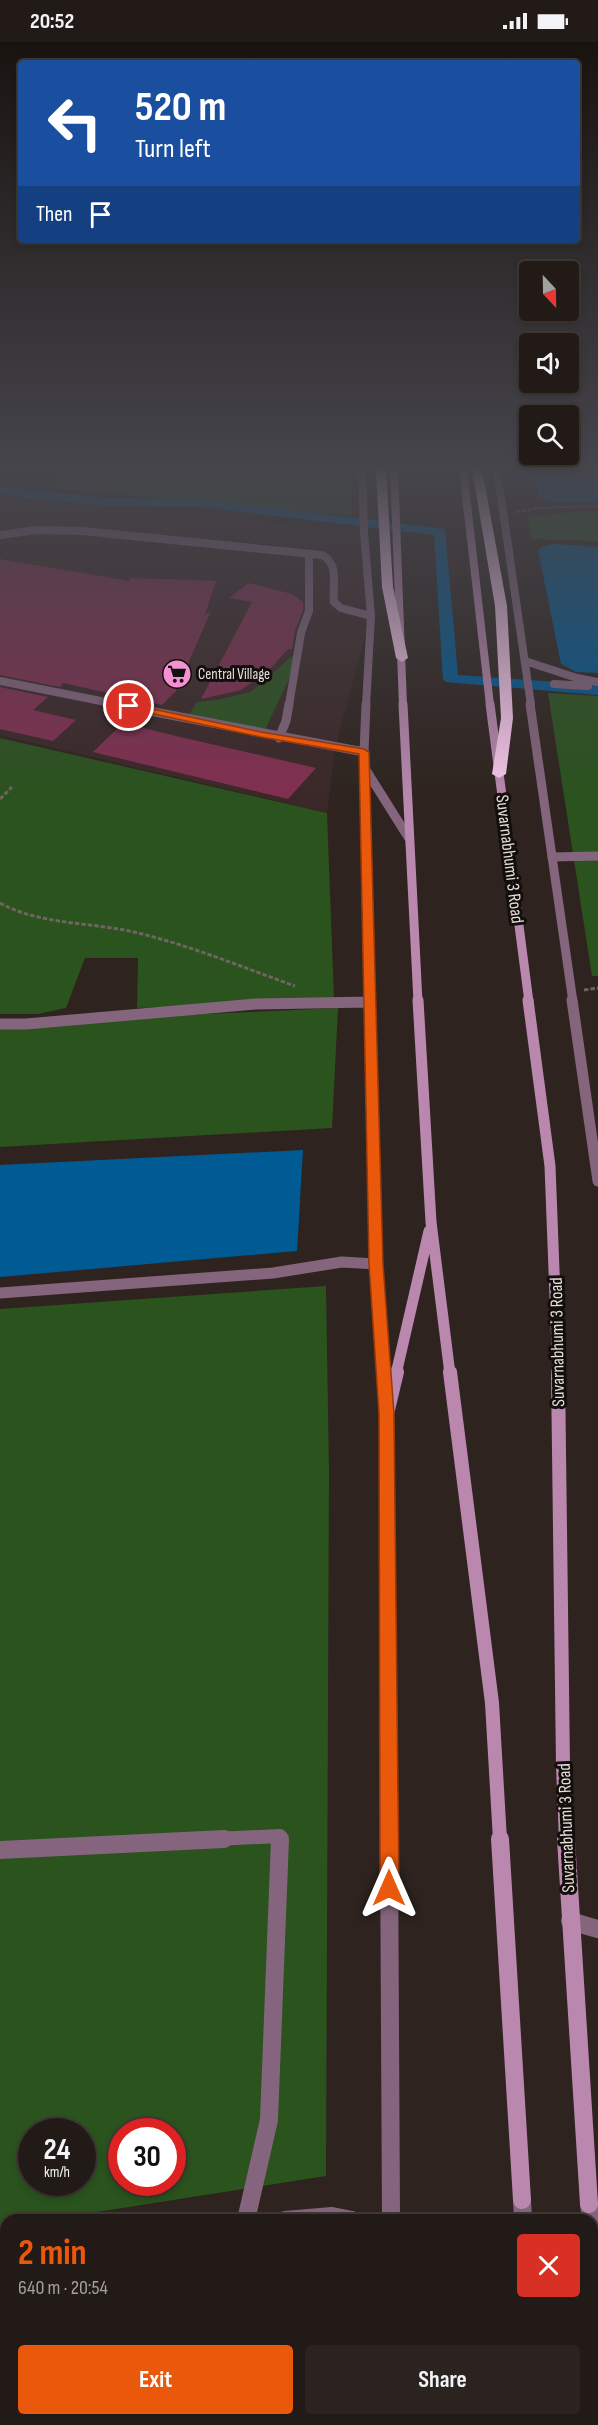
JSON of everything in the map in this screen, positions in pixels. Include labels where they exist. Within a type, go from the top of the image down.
[{"type":"highway","points":[[388,580],[393,628],[402,658]]},
{"type":"highway","points":[[496,580],[501,606],[506,692],[506,736],[498,774]]},
{"type":"main road","points":[[398,580],[408,837],[431,1222],[492,1703],[522,2200]]},
{"type":"main road","name":"Suvarnabhumi 3 Road","points":[[475,580],[498,774],[550,1166],[555,1240],[563,1765],[570,1921],[590,2212]]},
{"type":"main road","points":[[387,1414],[431,1222]]},
{"type":"street","points":[[279,738],[286,721],[301,633],[309,611],[309,580]]},
{"type":"street","points":[[334,580],[333,598],[337,605],[371,616]]},
{"type":"street","points":[[368,580],[371,616],[364,752],[369,1002],[376,1264],[387,1414],[391,2214]]},
{"type":"street","points":[[514,580],[598,1181]]},
{"type":"street","points":[[525,661],[577,678],[598,682]]},
{"type":"street","points":[[0,681],[279,738],[364,752]]},
{"type":"street","points":[[554,684],[598,686]]},
{"type":"street","points":[[365,769],[408,837]]},
{"type":"street","points":[[552,857],[598,856]]},
{"type":"street","points":[[0,1024],[26,1024],[256,1004],[369,1002]]},
{"type":"street","points":[[0,1293],[273,1273],[342,1262],[376,1264]]},
{"type":"street","points":[[0,1850],[280,1836],[268,2120],[247,2214]]},
{"type":"street","points":[[570,1921],[598,1929]]},
{"type":"street","points":[[522,2200],[523,2214]]},
{"type":"path","points":[[0,799],[12,787]]},
{"type":"path","points":[[0,903],[7,908],[51,919],[125,930],[296,987]]},
{"type":"shaded area","name":"Central Village","points":[[0,580],[368,580],[371,613],[335,749],[327,813],[0,735]]},
{"type":"green space","points":[[305,645],[264,732],[188,716],[197,702],[251,692]]},
{"type":"green space","points":[[548,693],[598,696],[598,976],[592,976]]},
{"type":"green space","points":[[0,738],[327,813],[334,1000],[137,1008],[138,958],[85,958],[66,1008],[38,1014],[0,1014]]},
{"type":"green space","points":[[338,1008],[332,1128],[0,1147],[0,1023]]},
{"type":"green space","points":[[326,1286],[329,1472],[326,2176],[84,2214],[0,2214],[0,1309]]},
{"type":"water","points":[[544,580],[598,580],[598,673],[576,672],[561,664]]},
{"type":"water","points":[[303,1150],[297,1251],[0,1277],[0,1165]]},
{"type":"building","points":[[0,580],[216,581],[205,615],[211,611],[176,691],[162,705],[63,683],[60,687],[0,675]]},
{"type":"building","points":[[249,583],[292,594],[303,602],[303,610],[295,631],[292,649],[288,649],[269,670],[241,690],[201,699],[252,602],[229,598]]},
{"type":"building","points":[[0,687],[48,697],[33,710],[76,720],[53,741],[0,729]]},
{"type":"building","points":[[123,723],[316,768],[288,799],[93,752]]},
{"type":"waterway","points":[[444,580],[451,679],[598,690]]},
{"type":"place","name":"Central Village","points":[[177,674]]},
{"type":"route","points":[[129,706],[261,734],[364,752],[376,1264],[387,1414],[389,1888]]}]
